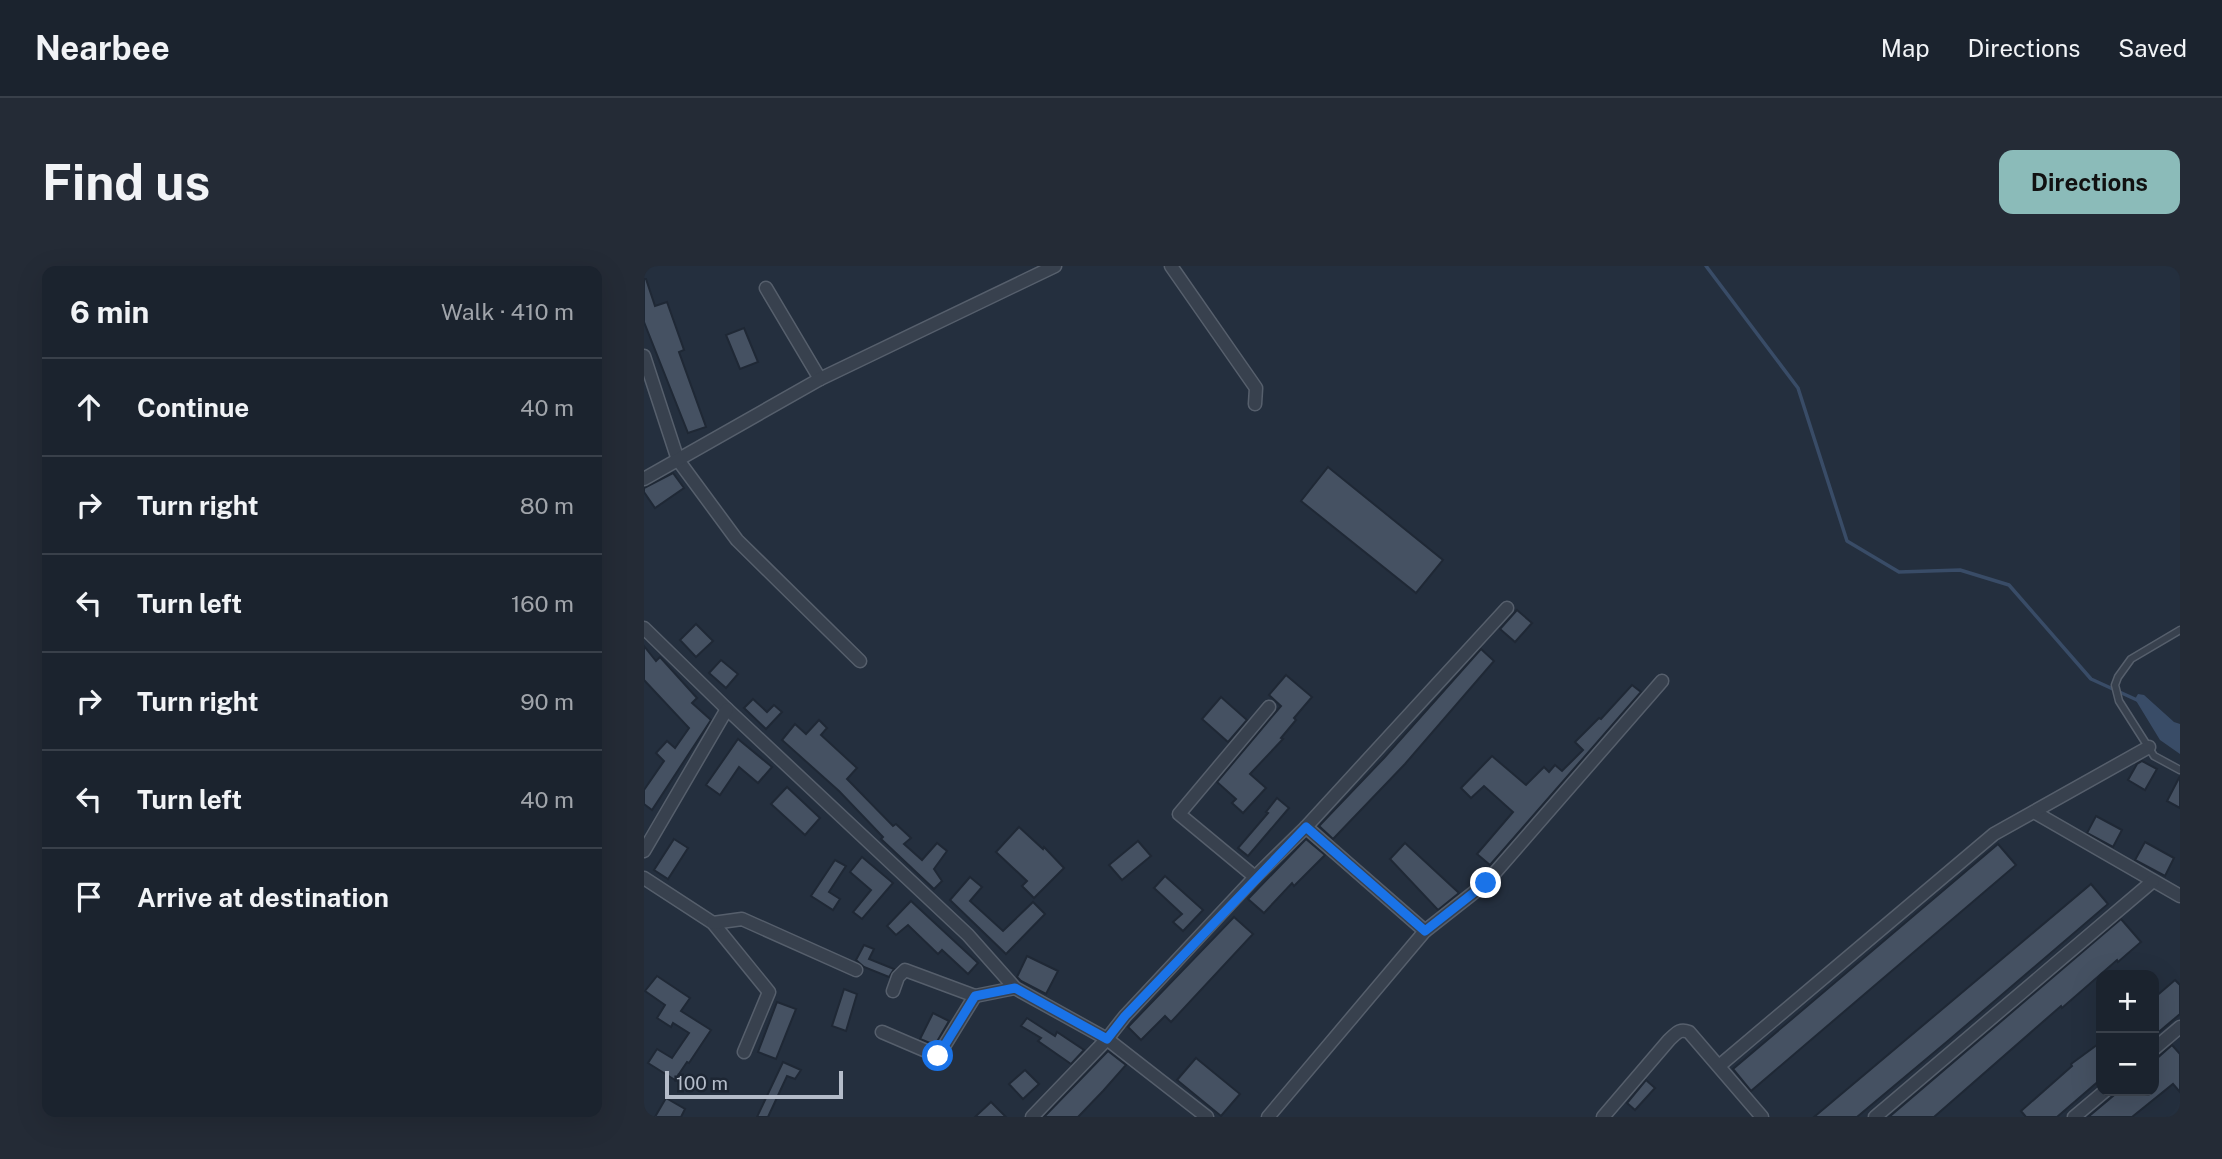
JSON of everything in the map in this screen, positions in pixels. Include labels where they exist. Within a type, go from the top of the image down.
[{"type":"street","points":[[644,479],[820,379],[1055,266]]},
{"type":"street","points":[[1171,266],[1256,388],[1255,404]]},
{"type":"street","points":[[766,288],[820,379]]},
{"type":"street","points":[[644,356],[678,460],[737,540],[860,661]]},
{"type":"street","points":[[1032,1117],[1255,877],[1306,827],[1507,608]]},
{"type":"street","points":[[644,628],[968,935],[1015,988],[1107,1039],[1207,1117]]},
{"type":"street","points":[[1268,1117],[1425,931],[1486,883],[1662,681]]},
{"type":"street","points":[[1255,877],[1179,814],[1269,708]]},
{"type":"street","points":[[644,851],[727,709]]},
{"type":"street","points":[[1719,1066],[1994,834],[2149,747]]},
{"type":"street","points":[[2034,812],[2180,896]]},
{"type":"street","points":[[1306,827],[1425,931]]},
{"type":"street","points":[[644,878],[713,923],[769,992],[744,1052]]},
{"type":"street","points":[[1875,1117],[2153,881]]},
{"type":"street","points":[[713,923],[742,919],[856,970]]},
{"type":"street","points":[[892,992],[898,977],[905,970],[975,996],[1015,988]]},
{"type":"street","points":[[882,1032],[938,1056],[975,996]]},
{"type":"street","points":[[2159,1045],[2180,1027]]},
{"type":"street","points":[[1603,1117],[1679,1031],[1689,1032],[1762,1117]]},
{"type":"street","points":[[2074,1117],[2099,1096]]},
{"type":"lane","points":[[2180,630],[2131,659],[2115,685],[2119,701],[2154,757],[2180,770]]},
{"type":"water","points":[[2138,694],[2144,695],[2174,722],[2180,724],[2180,754],[2160,740],[2135,699]]},
{"type":"building","points":[[644,279],[655,306],[667,302],[684,350],[679,352],[706,427],[688,433],[644,322]]},
{"type":"building","points":[[744,328],[758,362],[740,369],[726,335]]},
{"type":"building","points":[[1328,467],[1443,560],[1416,593],[1301,501]]},
{"type":"building","points":[[673,473],[684,488],[655,508],[644,488]]},
{"type":"building","points":[[1517,610],[1532,623],[1515,642],[1500,629]]},
{"type":"building","points":[[696,624],[713,641],[696,657],[680,640]]},
{"type":"building","points":[[644,646],[656,661],[660,657],[697,698],[692,703],[711,720],[652,810],[644,804],[644,790],[664,761],[656,753],[667,741],[675,748],[689,728],[644,680]]},
{"type":"building","points":[[1481,649],[1494,661],[1405,764],[1333,839],[1319,826]]},
{"type":"building","points":[[721,660],[738,674],[726,688],[709,673]]},
{"type":"building","points":[[1286,675],[1312,697],[1294,718],[1296,720],[1281,738],[1283,739],[1250,774],[1266,788],[1243,813],[1232,803],[1236,799],[1217,782],[1281,706],[1269,695]]},
{"type":"building","points":[[1632,685],[1641,692],[1490,865],[1477,854],[1513,812],[1484,786],[1471,798],[1461,788],[1492,756],[1526,785],[1544,767],[1549,772],[1555,765],[1562,771],[1583,750],[1575,742],[1601,719]]},
{"type":"building","points":[[1221,697],[1247,720],[1228,742],[1202,719]]},
{"type":"building","points":[[753,699],[767,712],[774,705],[782,712],[766,729],[744,708]]},
{"type":"building","points":[[819,720],[827,728],[821,735],[857,768],[847,779],[893,826],[896,824],[911,838],[904,844],[922,860],[937,843],[947,851],[934,869],[942,881],[934,889],[881,839],[883,837],[839,791],[782,740],[795,724],[806,734]]},
{"type":"building","points":[[738,739],[772,767],[758,783],[739,767],[720,795],[706,785]]},
{"type":"building","points":[[2142,761],[2157,769],[2145,790],[2128,780],[2137,764]]},
{"type":"building","points":[[2180,776],[2180,808],[2167,801]]},
{"type":"building","points":[[787,787],[820,818],[805,835],[771,804]]},
{"type":"building","points":[[1277,798],[1289,808],[1248,856],[1238,848],[1268,813],[1266,812]]},
{"type":"building","points":[[2096,816],[2122,830],[2113,847],[2087,833]]},
{"type":"building","points":[[1019,827],[1064,868],[1034,898],[1022,886],[1027,881],[996,852]]},
{"type":"building","points":[[674,839],[688,848],[668,879],[654,870]]},
{"type":"building","points":[[1306,839],[1325,855],[1294,886],[1292,883],[1264,913],[1248,899]]},
{"type":"building","points":[[1138,841],[1151,856],[1122,880],[1109,865]]},
{"type":"building","points":[[2145,842],[2174,858],[2165,876],[2135,860]]},
{"type":"building","points":[[1405,843],[1459,893],[1438,910],[1390,859]]},
{"type":"building","points":[[1998,844],[2016,865],[1751,1091],[1733,1069]]},
{"type":"building","points":[[862,857],[893,883],[862,919],[853,912],[871,890],[850,872]]},
{"type":"building","points":[[835,860],[846,866],[829,892],[840,899],[833,910],[811,896]]},
{"type":"building","points":[[1165,876],[1203,910],[1183,931],[1173,922],[1182,914],[1154,888]]},
{"type":"building","points":[[970,877],[982,887],[970,901],[1003,931],[1033,902],[1045,914],[1006,954],[950,900]]},
{"type":"building","points":[[2091,884],[2108,904],[1949,1040],[1857,1117],[1814,1117]]},
{"type":"building","points":[[911,901],[978,963],[968,974],[942,950],[938,954],[908,925],[896,935],[887,926]]},
{"type":"building","points":[[1234,917],[1253,934],[1171,1022],[1165,1016],[1141,1040],[1128,1027]]},
{"type":"building","points":[[2121,919],[2141,942],[2106,970],[2096,970],[2096,978],[1934,1117],[1889,1117]]},
{"type":"building","points":[[864,945],[874,949],[869,959],[894,969],[889,977],[864,967],[856,960]]},
{"type":"building","points":[[1027,956],[1058,971],[1046,994],[1017,977]]},
{"type":"building","points":[[657,976],[690,998],[681,1011],[711,1030],[675,1080],[648,1063],[657,1049],[672,1058],[689,1033],[673,1023],[671,1027],[657,1018],[665,1005],[645,991]]},
{"type":"building","points":[[2175,980],[2180,985],[2180,1014],[2159,1032],[2159,994]]},
{"type":"building","points":[[844,989],[857,994],[846,1031],[832,1026]]},
{"type":"building","points":[[777,1002],[796,1009],[776,1059],[758,1052]]},
{"type":"building","points":[[933,1013],[949,1021],[935,1045],[920,1039]]},
{"type":"building","points":[[1027,1018],[1055,1036],[1057,1032],[1084,1050],[1071,1064],[1038,1041],[1041,1038],[1021,1026]]},
{"type":"building","points":[[2172,1045],[2180,1054],[2180,1092],[2173,1084],[2159,1095],[2159,1057]]},
{"type":"building","points":[[2096,1046],[2096,1083],[2057,1117],[2026,1117],[2021,1111],[2072,1066],[2071,1064]]},
{"type":"building","points":[[1108,1051],[1126,1065],[1078,1117],[1044,1117]]},
{"type":"building","points":[[1196,1058],[1240,1094],[1221,1116],[1177,1080]]},
{"type":"building","points":[[783,1062],[801,1070],[795,1079],[787,1076],[768,1117],[757,1117]]},
{"type":"building","points":[[1025,1070],[1039,1084],[1023,1099],[1009,1084]]},
{"type":"building","points":[[1646,1080],[1655,1088],[1635,1110],[1627,1103]]},
{"type":"building","points":[[2113,1096],[2158,1096],[2132,1117],[2088,1117]]},
{"type":"building","points":[[666,1098],[685,1109],[681,1117],[655,1117]]},
{"type":"building","points":[[991,1102],[1006,1117],[975,1117]]},
{"type":"waterway","points":[[1706,266],[1798,388],[1847,541],[1899,572],[1960,570],[2009,585],[2091,679],[2137,700]]},
{"type":"route","points":[[938,1056],[975,996],[1015,988],[1107,1039],[1125,1016],[1255,877],[1306,827],[1425,931],[1486,883]]}]
